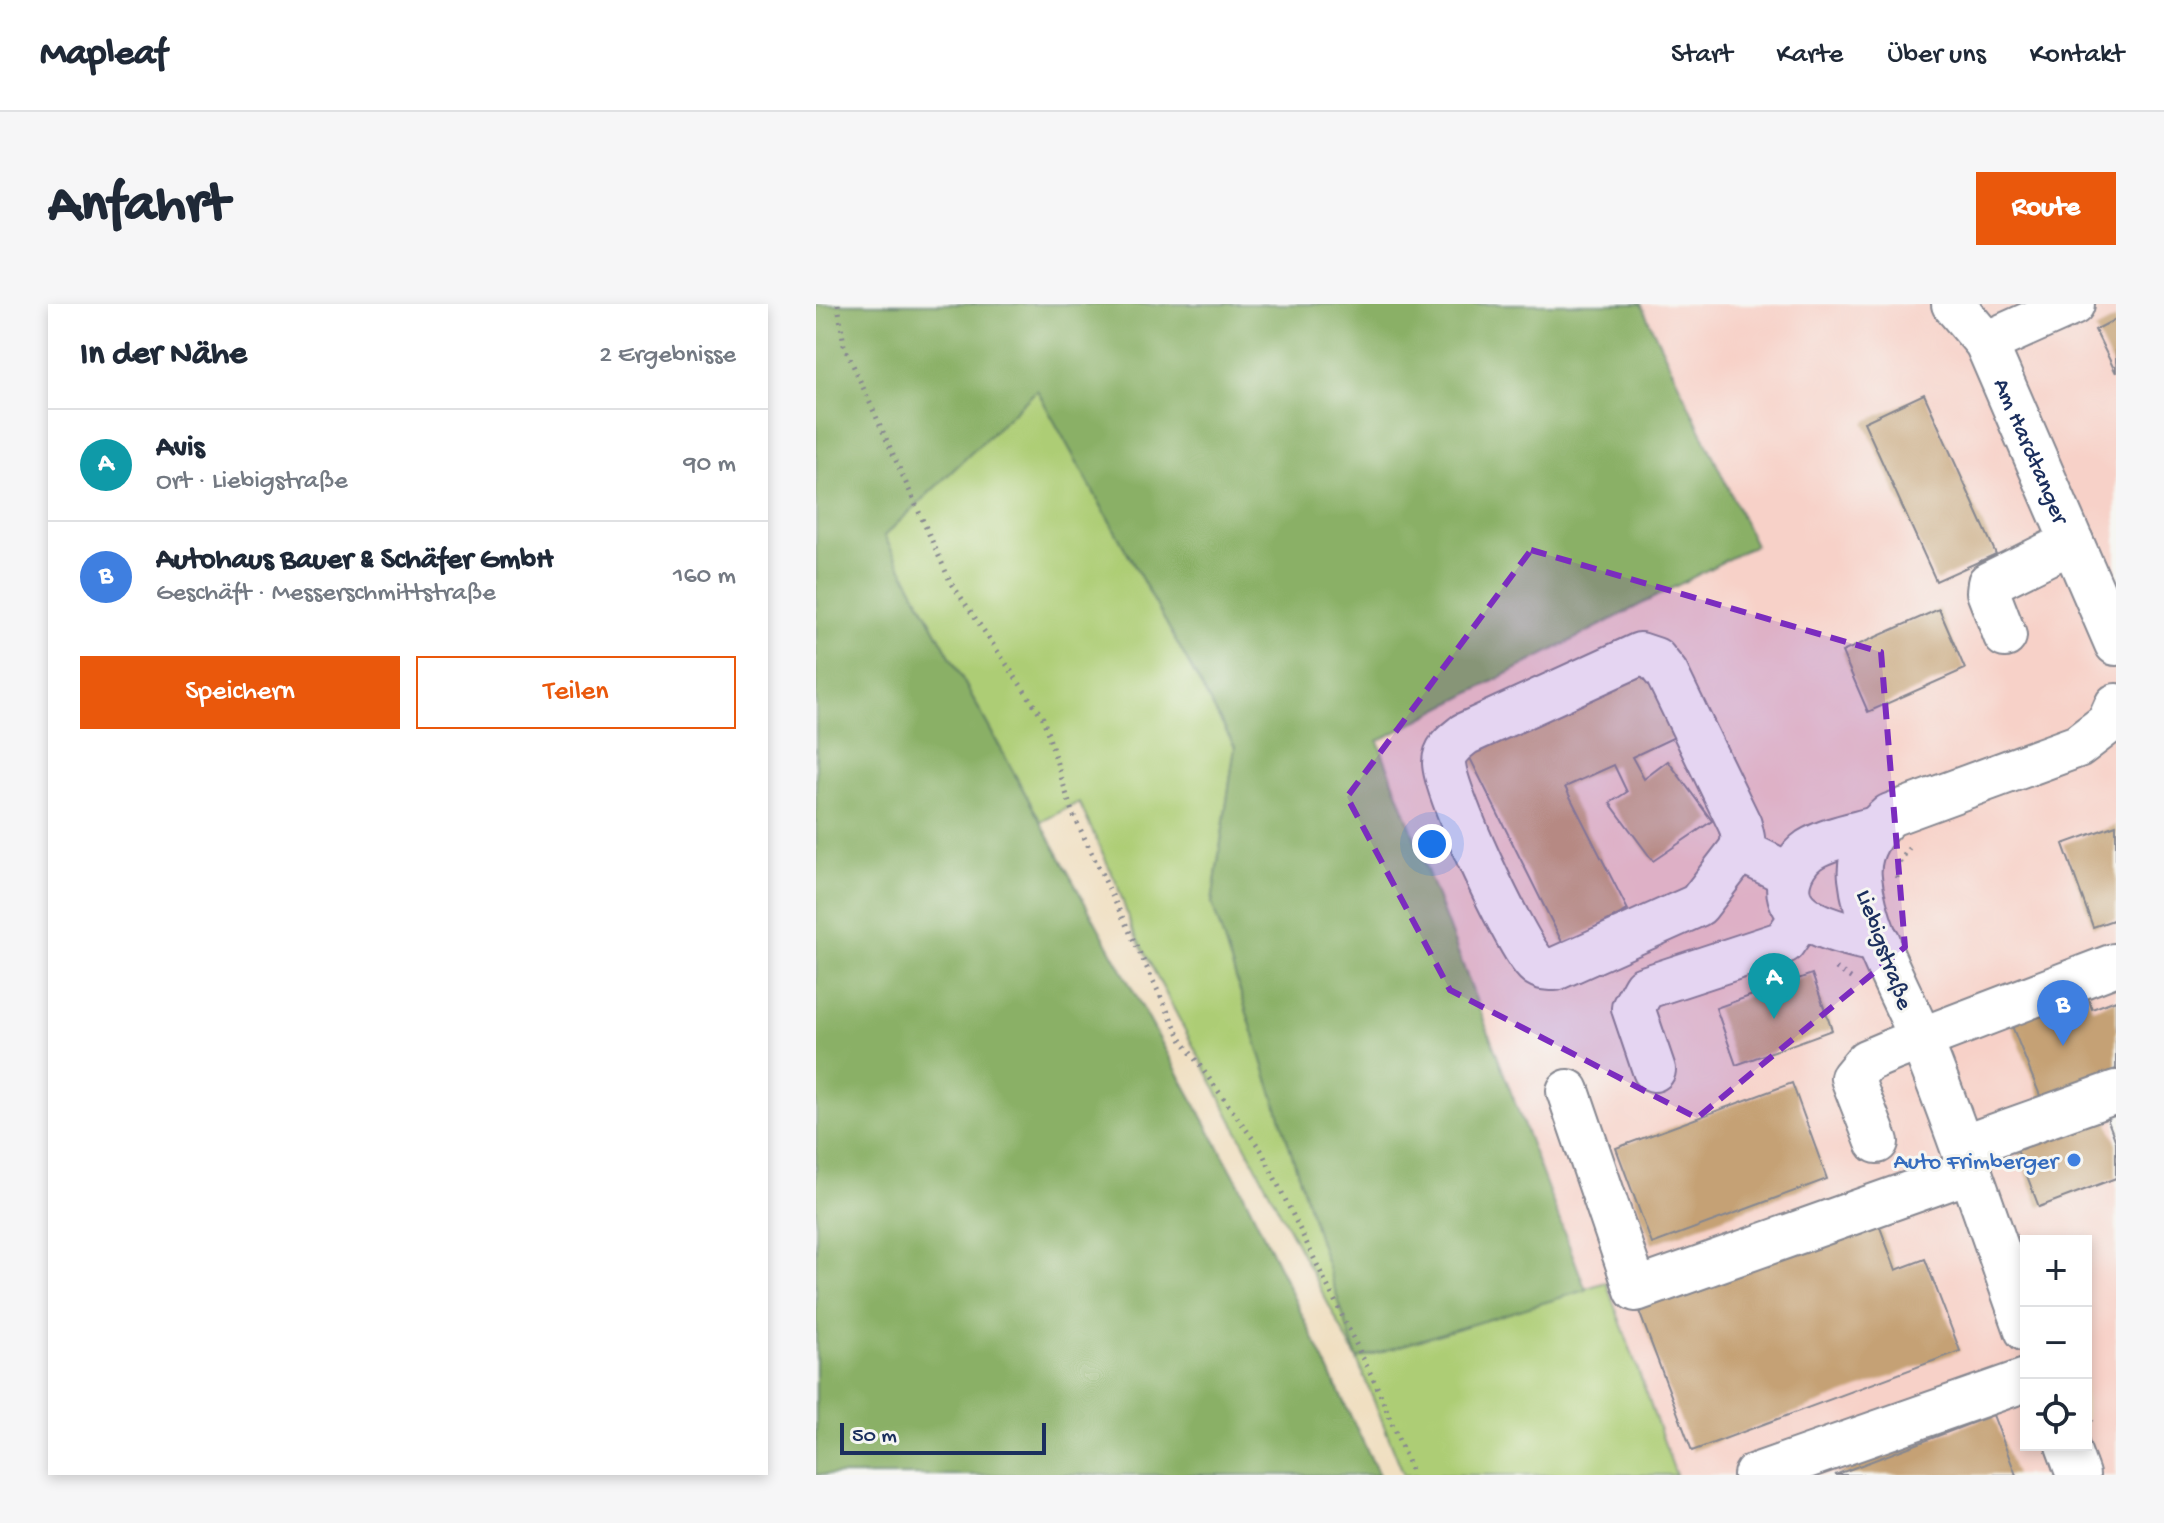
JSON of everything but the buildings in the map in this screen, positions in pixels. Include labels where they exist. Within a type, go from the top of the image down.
[{"type":"street","name":"Am Hardtanger","points":[[1953,304],[1986,343],[2116,644]]},
{"type":"street","points":[[1986,343],[2073,304]]},
{"type":"street","points":[[2005,636],[1988,592],[1989,583],[2072,542]]},
{"type":"street","points":[[1640,654],[1655,659],[1667,674],[1740,825],[1743,838],[1740,850],[1712,889],[1682,915],[1555,969],[1544,969],[1530,958],[1493,885],[1448,789],[1444,759],[1450,746],[1465,734],[1640,654]]},
{"type":"street","points":[[1879,942],[1833,930],[1802,916],[1793,905],[1787,889],[1790,875],[1807,851],[1875,828],[1890,815],[2078,746],[2108,723],[2116,705]]},
{"type":"street","name":"Liebigstraße","points":[[1875,828],[1861,858],[1860,877],[1879,942],[1966,1159],[2020,1313]]},
{"type":"street","points":[[1740,850],[1790,875]]},
{"type":"street","points":[[1654,1070],[1633,1008],[1644,988],[1784,942],[1802,916]]},
{"type":"street","points":[[1877,1142],[1852,1078],[1866,1061],[2114,965]]},
{"type":"street","points":[[1568,1091],[1636,1290],[1966,1159],[2116,1092]]},
{"type":"street","points":[[1755,1475],[2020,1382]]},
{"type":"street","points":[[2069,1451],[2078,1475]]},
{"type":"path","points":[[838,304],[844,345],[950,581],[1043,718],[1072,812],[1106,887],[1182,1041],[1261,1150],[1379,1391],[1413,1475]]},
{"type":"path","points":[[1897,892],[1898,865],[1909,848],[1920,841]]},
{"type":"highlighted area","points":[[1531,550],[1881,652],[1905,947],[1697,1118],[1450,990],[1347,797]]},
{"type":"shaded area","points":[[1641,304],[2116,304],[2116,1475],[1676,1475],[1606,1282],[1586,1290],[1378,741],[1755,545]]},
{"type":"green space","points":[[816,304],[1641,304],[1755,545],[1378,741],[1586,1290],[1357,1359],[1212,903],[1235,747],[1037,390],[884,536],[1239,1184],[1379,1475],[816,1475]]},
{"type":"green space","points":[[1037,390],[1235,747],[1212,903],[1358,1359],[1606,1282],[1676,1475],[1404,1475],[1357,1359],[1132,929],[1117,884],[1079,802],[1041,822],[884,536]]},
{"type":"place","name":"Avis","points":[[1774,1019]]},
{"type":"place","name":"Autohaus Bauer & Schäfer GmbH","points":[[2063,1046]]},
{"type":"place","name":"Auto Frimberger","points":[[2074,1160]]}]
